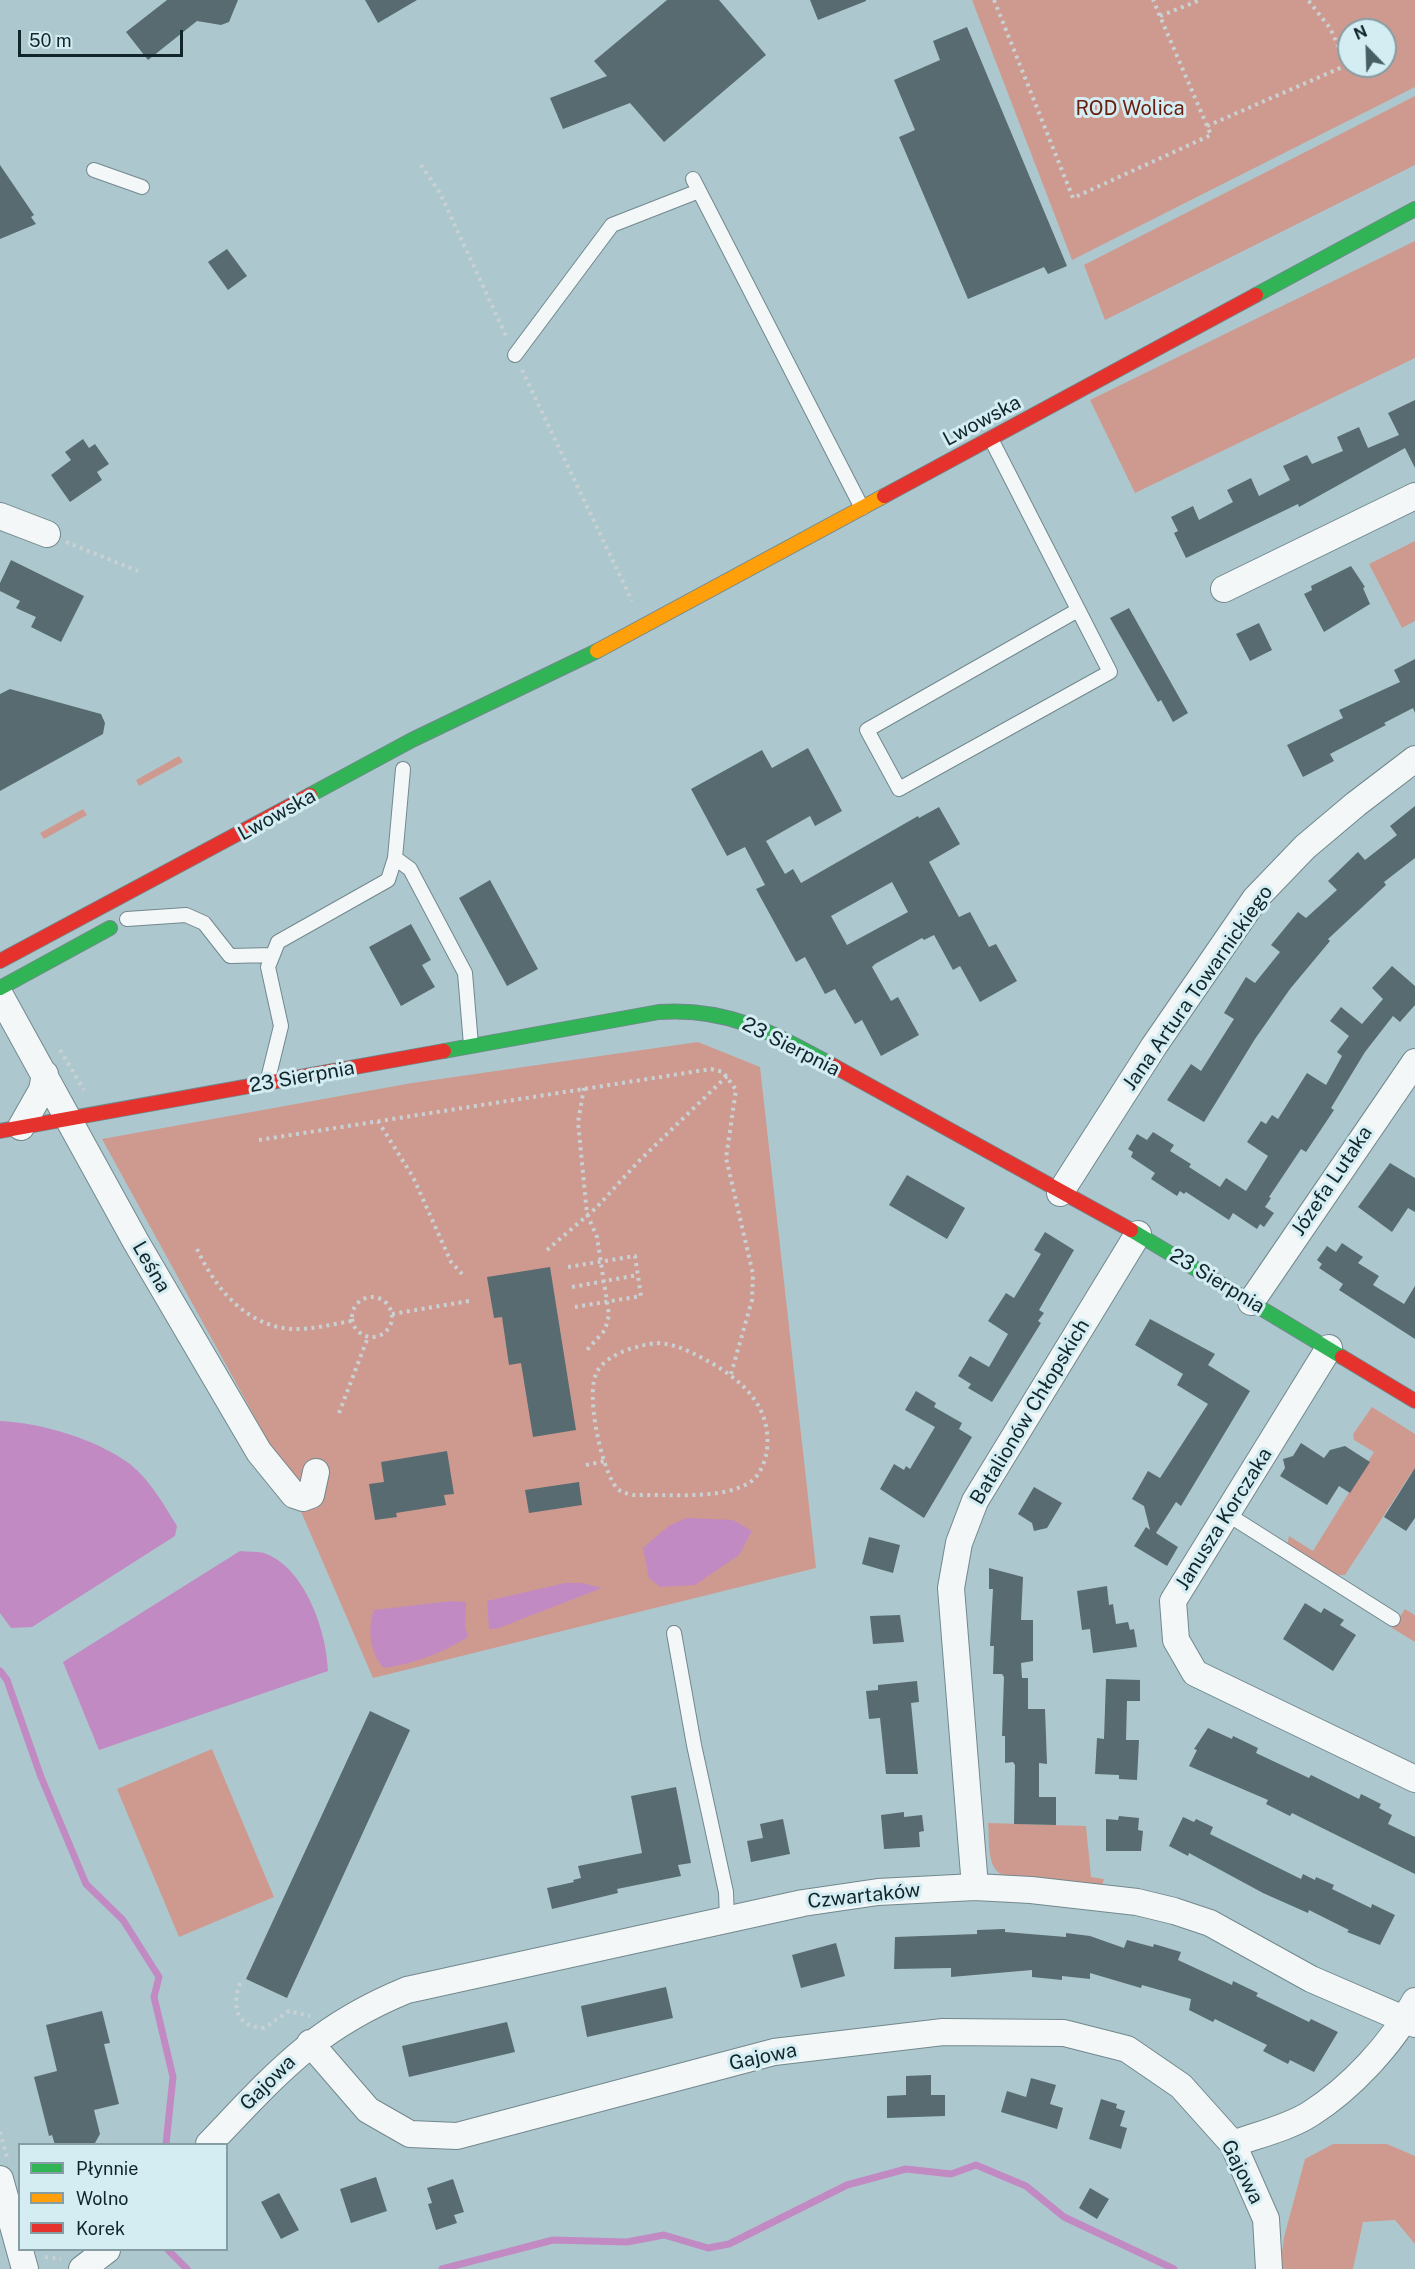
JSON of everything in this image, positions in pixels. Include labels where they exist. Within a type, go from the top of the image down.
[{"type":"main road","name":"Lwowska","points":[[0,961],[412,740],[568,667],[1415,209]]},
{"type":"main road","name":"Lwowska","points":[[471,728],[568,667]]},
{"type":"main road","points":[[0,988],[158,902]]},
{"type":"main road","name":"23 Sierpnia","points":[[10,1129],[71,1120],[659,1012],[688,1009],[720,1013],[768,1030],[1137,1234],[1415,1401]]},
{"type":"street","points":[[1224,589],[1415,496]]},
{"type":"street","points":[[0,516],[47,534]]},
{"type":"street","name":"Jana Artura Towarnickiego","points":[[1060,1192],[1154,1046],[1255,899],[1305,847],[1415,759]]},
{"type":"street","name":"Leśna","points":[[0,995],[71,1120],[136,1242],[259,1452],[294,1496],[303,1498],[311,1495],[316,1472]]},
{"type":"street","name":"Józefa Lutaka","points":[[1251,1302],[1415,1062]]},
{"type":"street","name":"23 Sierpnia","points":[[10,1129],[42,1090],[45,1074]]},
{"type":"street","name":"Batalionów Chłopskich","points":[[975,1887],[951,1588],[959,1543],[975,1502],[1137,1234]]},
{"type":"street","name":"Janusza Korczaka","points":[[1329,1348],[1173,1601],[1176,1640],[1195,1673],[1415,1779]]},
{"type":"street","name":"Czwartaków","points":[[310,2043],[346,2018],[407,1990],[803,1902],[878,1892],[975,1887],[1031,1890],[1137,1902],[1174,1911],[1210,1923],[1311,1979],[1412,2015]]},
{"type":"street","points":[[1233,2144],[1309,2115],[1358,2075],[1412,2015]]},
{"type":"street","name":"Gajowa","points":[[211,2143],[269,2080],[310,2043],[368,2110],[410,2134],[457,2136],[774,2052],[943,2032],[1064,2033],[1127,2049],[1181,2086],[1233,2144],[1266,2219],[1269,2269]]},
{"type":"street","points":[[3,2168],[18,2216]]},
{"type":"street","points":[[73,2264],[105,2251]]},
{"type":"lane","points":[[94,170],[142,187]]},
{"type":"lane","points":[[515,355],[612,225],[696,185],[862,508]]},
{"type":"lane","points":[[991,439],[1110,672],[899,789],[867,730],[1078,610]]},
{"type":"lane","points":[[267,1083],[280,1026],[268,967],[278,942],[388,880],[395,858],[397,815],[403,769]]},
{"type":"lane","points":[[395,858],[410,869],[465,973],[471,1046]]},
{"type":"lane","points":[[127,919],[186,915],[204,923],[231,956],[273,955]]},
{"type":"lane","points":[[1227,1514],[1393,1619]]},
{"type":"lane","points":[[675,1633],[694,1745],[726,1892],[727,1919]]},
{"type":"path","points":[[994,0],[1073,198],[1211,135],[1153,0]]},
{"type":"path","points":[[1160,16],[1200,0]]},
{"type":"path","points":[[1207,126],[1347,65],[1330,28],[1308,0]]},
{"type":"path","points":[[421,165],[440,193],[644,626]]},
{"type":"path","points":[[47,534],[138,571]]},
{"type":"path","points":[[58,1046],[87,1093]]},
{"type":"path","points":[[259,1140],[711,1068],[728,1075],[736,1090],[736,1097],[726,1158],[753,1274],[752,1300],[732,1374]]},
{"type":"path","points":[[547,1250],[587,1214],[728,1075]]},
{"type":"path","points":[[584,1088],[578,1122],[587,1214],[597,1237],[609,1315],[605,1330],[586,1350]]},
{"type":"path","points":[[378,1121],[413,1177],[451,1262],[464,1276]]},
{"type":"path","points":[[197,1249],[217,1284],[254,1319],[265,1324],[294,1329],[352,1321]]},
{"type":"path","points":[[568,1267],[634,1256],[638,1275],[641,1296],[575,1307]]},
{"type":"path","points":[[572,1287],[638,1275]]},
{"type":"path","points":[[370,1297],[383,1300],[392,1314],[388,1330],[376,1337],[368,1337],[358,1332],[352,1321],[354,1308],[370,1297]]},
{"type":"path","points":[[392,1314],[469,1301]]},
{"type":"path","points":[[339,1413],[368,1337]]},
{"type":"path","points":[[668,1344],[691,1352],[732,1374],[753,1395],[760,1407],[768,1443],[762,1469],[747,1484],[724,1491],[694,1494],[633,1495],[619,1490],[614,1485],[605,1461],[596,1425],[593,1393],[595,1375],[605,1364],[635,1347],[668,1344]]},
{"type":"path","points":[[586,1465],[605,1461]]},
{"type":"path","points":[[240,1983],[234,2004],[237,2015],[246,2024],[264,2028],[289,2011],[299,2016],[310,2016]]},
{"type":"path","points":[[0,2132],[3,2168]]},
{"type":"path","points":[[32,2261],[51,2259],[73,2264]]},
{"type":"green space","name":"ROD Wolica","points":[[972,0],[1415,0],[1415,87],[1072,260]]},
{"type":"green space","points":[[1415,96],[1415,165],[1105,320],[1084,265]]},
{"type":"green space","points":[[1415,241],[1415,358],[1135,493],[1090,400]]},
{"type":"green space","points":[[1415,541],[1415,621],[1402,628],[1369,564]]},
{"type":"green space","points":[[179,756],[183,762],[139,786],[136,780]]},
{"type":"green space","points":[[83,809],[87,815],[44,839],[40,833]]},
{"type":"green space","points":[[698,1042],[760,1067],[816,1568],[373,1678],[280,1463],[102,1139],[412,1083]]},
{"type":"green space","points":[[1372,1407],[1415,1434],[1415,1474],[1412,1472],[1345,1575],[1337,1575],[1287,1546],[1289,1536],[1313,1551],[1374,1452],[1354,1440],[1353,1434]]},
{"type":"green space","points":[[1405,1609],[1415,1615],[1415,1642],[1392,1628]]},
{"type":"green space","points":[[212,1749],[274,1897],[179,1937],[117,1789]]},
{"type":"green space","points":[[988,1823],[1086,1826],[1091,1877],[1104,1879],[1102,1886],[1006,1883],[1006,1876],[999,1873],[992,1862]]},
{"type":"green space","points":[[1333,2144],[1387,2144],[1415,2156],[1415,2244],[1395,2220],[1363,2222],[1353,2269],[1280,2269],[1284,2237],[1305,2159]]},
{"type":"shaded area","points":[[0,1421],[33,1425],[68,1434],[101,1447],[130,1464],[150,1485],[177,1526],[175,1536],[32,1627],[11,1628],[0,1613]]},
{"type":"shaded area","points":[[686,1518],[733,1520],[752,1531],[739,1555],[695,1585],[660,1587],[649,1578],[643,1548],[669,1526]]},
{"type":"shaded area","points":[[240,1551],[264,1553],[278,1560],[302,1586],[318,1620],[327,1655],[328,1671],[99,1750],[63,1662]]},
{"type":"shaded area","points":[[565,1583],[583,1583],[602,1588],[496,1629],[489,1629],[487,1601]]},
{"type":"shaded area","points":[[451,1601],[466,1602],[465,1626],[468,1637],[428,1657],[384,1668],[376,1656],[371,1640],[374,1610]]},
{"type":"building","points":[[167,0],[238,0],[229,22],[221,25],[197,21],[148,60],[126,32]]},
{"type":"building","points":[[365,0],[417,0],[378,23]]},
{"type":"building","points":[[667,0],[719,0],[766,55],[664,142],[630,103],[563,129],[550,98],[607,76],[594,61]]},
{"type":"building","points":[[810,0],[866,0],[866,1],[818,20]]},
{"type":"building","points":[[967,27],[1067,266],[1048,274],[1044,267],[968,299],[899,137],[915,130],[894,80],[940,60],[933,41]]},
{"type":"building","points":[[0,165],[34,215],[31,217],[36,224],[0,239]]},
{"type":"building","points":[[227,249],[247,276],[228,290],[208,262]]},
{"type":"building","points":[[1415,400],[1415,468],[1405,448],[1299,507],[1298,504],[1186,558],[1174,533],[1178,531],[1171,517],[1193,506],[1199,520],[1233,502],[1227,490],[1251,478],[1259,496],[1290,480],[1283,466],[1307,455],[1312,464],[1343,451],[1337,437],[1359,427],[1368,448],[1399,435],[1388,413]]},
{"type":"building","points":[[83,439],[89,448],[95,444],[109,464],[97,472],[102,480],[70,502],[51,475],[71,460],[65,452]]},
{"type":"building","points":[[11,560],[84,596],[61,642],[31,627],[36,617],[16,608],[20,601],[0,591],[0,583]]},
{"type":"building","points":[[1351,566],[1365,587],[1363,588],[1370,604],[1324,632],[1304,594],[1312,590],[1311,586]]},
{"type":"building","points":[[1129,608],[1188,713],[1173,722],[1161,700],[1158,702],[1110,618]]},
{"type":"building","points":[[1259,623],[1272,650],[1250,661],[1236,634]]},
{"type":"building","points":[[1415,659],[1415,713],[1413,708],[1384,723],[1386,725],[1330,754],[1334,761],[1303,777],[1287,745],[1343,718],[1339,710],[1400,682],[1394,670]]},
{"type":"building","points":[[10,689],[101,714],[105,723],[103,734],[0,791],[0,694]]},
{"type":"building","points":[[808,748],[842,811],[815,826],[810,816],[766,841],[785,874],[793,869],[801,883],[918,816],[919,818],[939,807],[960,844],[929,862],[959,917],[970,912],[989,947],[996,944],[1017,981],[980,1002],[960,966],[953,970],[934,935],[924,940],[922,938],[872,967],[891,1001],[898,997],[919,1035],[881,1056],[862,1020],[855,1024],[835,989],[825,994],[805,957],[796,962],[756,889],[765,885],[745,847],[727,856],[691,789],[762,750],[772,768]],"holes":[[[892,882],[908,912],[847,945],[831,916]]]},
{"type":"building","points":[[1415,806],[1415,858],[1384,882],[1386,885],[1328,939],[1330,941],[1290,989],[1255,1039],[1204,1122],[1167,1100],[1191,1064],[1201,1071],[1234,1019],[1224,1013],[1246,977],[1255,983],[1280,952],[1271,945],[1298,912],[1306,918],[1337,890],[1328,881],[1358,852],[1365,860],[1397,835],[1390,826]]},
{"type":"building","points":[[490,880],[538,969],[507,986],[459,898]]},
{"type":"building","points":[[411,924],[431,960],[422,965],[435,987],[401,1006],[369,947]]},
{"type":"building","points":[[1392,966],[1415,986],[1415,1005],[1400,1022],[1393,1016],[1365,1052],[1331,1108],[1334,1110],[1306,1152],[1301,1149],[1269,1197],[1271,1198],[1265,1207],[1274,1213],[1264,1227],[1260,1224],[1257,1229],[1233,1213],[1229,1220],[1186,1192],[1184,1194],[1180,1191],[1177,1196],[1151,1179],[1155,1173],[1131,1157],[1133,1152],[1128,1149],[1137,1134],[1147,1140],[1153,1132],[1174,1145],[1170,1151],[1191,1164],[1189,1167],[1220,1187],[1226,1178],[1246,1191],[1268,1156],[1247,1142],[1261,1121],[1266,1124],[1272,1115],[1278,1119],[1307,1073],[1326,1085],[1342,1056],[1337,1052],[1349,1036],[1330,1021],[1341,1007],[1362,1024],[1383,999],[1372,988]]},
{"type":"building","points":[[1390,1163],[1415,1178],[1415,1212],[1408,1208],[1392,1232],[1358,1207]]},
{"type":"building","points":[[907,1175],[965,1208],[947,1239],[889,1205]]},
{"type":"building","points":[[1045,1232],[1074,1250],[1039,1310],[1044,1313],[1038,1321],[1041,1323],[992,1402],[968,1388],[971,1384],[958,1376],[970,1356],[989,1367],[1008,1334],[988,1321],[1006,1293],[1014,1298],[1041,1254],[1034,1250]]},
{"type":"building","points":[[1342,1243],[1363,1257],[1358,1263],[1379,1276],[1373,1285],[1404,1304],[1415,1286],[1415,1339],[1339,1290],[1343,1284],[1319,1268],[1322,1264],[1317,1260],[1327,1246],[1336,1252]]},
{"type":"building","points":[[550,1267],[576,1430],[533,1437],[521,1363],[509,1365],[502,1317],[494,1318],[487,1277]]},
{"type":"building","points":[[1150,1319],[1215,1354],[1208,1365],[1250,1391],[1181,1506],[1176,1502],[1156,1533],[1178,1547],[1167,1566],[1134,1546],[1146,1527],[1150,1530],[1144,1506],[1132,1499],[1148,1471],[1160,1478],[1208,1404],[1177,1385],[1183,1374],[1135,1345]]},
{"type":"building","points":[[916,1391],[936,1403],[934,1407],[962,1423],[959,1429],[972,1437],[924,1518],[880,1489],[894,1464],[904,1470],[906,1466],[910,1469],[935,1427],[905,1410]]},
{"type":"building","points":[[1301,1443],[1324,1458],[1330,1450],[1345,1446],[1370,1462],[1350,1493],[1339,1486],[1327,1505],[1280,1476],[1285,1468],[1283,1459],[1293,1456]]},
{"type":"building","points":[[447,1451],[454,1494],[444,1495],[446,1505],[396,1513],[397,1517],[375,1520],[369,1484],[384,1482],[381,1462]]},
{"type":"building","points":[[1415,1468],[1415,1518],[1406,1531],[1384,1517]]},
{"type":"building","points":[[579,1482],[582,1505],[529,1513],[525,1490]]},
{"type":"building","points":[[1034,1487],[1062,1503],[1047,1528],[1034,1531],[1032,1523],[1018,1514]]},
{"type":"building","points":[[869,1537],[900,1545],[893,1573],[862,1564]]},
{"type":"building","points":[[989,1568],[1023,1577],[1021,1620],[1033,1620],[1033,1661],[1021,1663],[1022,1678],[1028,1678],[1028,1709],[1045,1709],[1047,1764],[1039,1763],[1039,1797],[1056,1797],[1056,1825],[1014,1824],[1015,1765],[1013,1762],[1005,1763],[1005,1736],[1002,1736],[1004,1677],[1002,1674],[993,1674],[994,1646],[990,1646],[993,1589],[989,1589]]},
{"type":"building","points":[[1107,1586],[1109,1605],[1113,1604],[1116,1624],[1128,1622],[1130,1630],[1134,1629],[1137,1647],[1093,1653],[1090,1629],[1082,1630],[1077,1591]]},
{"type":"building","points":[[1305,1603],[1321,1613],[1324,1608],[1344,1620],[1340,1625],[1356,1635],[1333,1671],[1283,1639]]},
{"type":"building","points":[[900,1615],[904,1642],[873,1644],[870,1616]]},
{"type":"building","points":[[1106,1679],[1140,1680],[1140,1701],[1127,1701],[1126,1740],[1139,1740],[1137,1780],[1119,1779],[1119,1775],[1095,1774],[1097,1738],[1104,1739]]},
{"type":"building","points":[[917,1681],[919,1702],[911,1703],[918,1774],[886,1774],[880,1718],[869,1719],[866,1691],[878,1690],[878,1685]]},
{"type":"building","points":[[370,1711],[410,1730],[287,1998],[246,1979]]},
{"type":"building","points":[[1208,1728],[1232,1739],[1233,1736],[1258,1748],[1256,1753],[1309,1778],[1311,1775],[1359,1799],[1361,1794],[1381,1804],[1379,1808],[1392,1815],[1388,1824],[1415,1837],[1415,1874],[1292,1813],[1290,1816],[1266,1804],[1268,1800],[1189,1766],[1197,1750],[1194,1749]]},
{"type":"building","points":[[676,1787],[691,1863],[678,1865],[681,1876],[617,1889],[618,1893],[552,1909],[547,1888],[574,1882],[573,1880],[581,1878],[578,1866],[642,1853],[631,1796]]},
{"type":"building","points":[[904,1812],[904,1817],[922,1815],[924,1831],[919,1832],[920,1847],[884,1849],[881,1815]]},
{"type":"building","points":[[1119,1816],[1139,1818],[1138,1830],[1143,1831],[1141,1851],[1106,1851],[1106,1819],[1118,1820]]},
{"type":"building","points":[[1183,1817],[1194,1822],[1196,1819],[1213,1827],[1210,1834],[1301,1879],[1303,1874],[1315,1880],[1316,1877],[1334,1885],[1332,1889],[1371,1908],[1372,1904],[1395,1915],[1380,1945],[1347,1932],[1349,1930],[1309,1910],[1308,1913],[1263,1893],[1189,1853],[1188,1856],[1169,1846]]},
{"type":"building","points":[[783,1819],[790,1854],[751,1862],[747,1841],[763,1838],[760,1824]]},
{"type":"building","points":[[1005,1929],[1005,1932],[1066,1937],[1066,1933],[1090,1936],[1124,1948],[1127,1940],[1153,1947],[1154,1944],[1181,1952],[1178,1960],[1232,1985],[1233,1981],[1258,1993],[1256,1996],[1309,2022],[1311,2019],[1338,2032],[1314,2072],[1290,2060],[1288,2064],[1263,2051],[1267,2045],[1215,2019],[1213,2022],[1189,2010],[1191,1999],[1142,1985],[1141,1988],[1090,1973],[1090,1979],[1062,1976],[1062,1980],[1032,1977],[1032,1970],[951,1977],[951,1968],[894,1969],[895,1937],[977,1934],[977,1930]]},
{"type":"building","points":[[836,1943],[845,1976],[801,1988],[792,1955]]},
{"type":"building","points":[[666,1987],[673,2018],[587,2037],[581,2006]]},
{"type":"building","points":[[102,2011],[110,2043],[104,2044],[119,2104],[94,2110],[100,2134],[95,2143],[54,2143],[52,2135],[49,2136],[34,2077],[57,2071],[46,2025]]},
{"type":"building","points":[[507,2022],[515,2052],[409,2077],[402,2046]]},
{"type":"building","points":[[931,2075],[931,2095],[945,2095],[945,2116],[887,2118],[887,2096],[906,2095],[906,2076]]},
{"type":"building","points":[[1031,2078],[1056,2085],[1050,2104],[1063,2108],[1057,2129],[1001,2112],[1007,2091],[1026,2097]]},
{"type":"building","points":[[1101,2099],[1117,2104],[1116,2108],[1125,2111],[1120,2126],[1127,2128],[1121,2149],[1089,2139]]},
{"type":"building","points":[[376,2177],[387,2211],[351,2223],[340,2189]]},
{"type":"building","points":[[453,2179],[464,2212],[454,2215],[457,2223],[436,2230],[428,2204],[432,2203],[427,2188]]},
{"type":"building","points":[[1090,2188],[1109,2199],[1097,2219],[1079,2208]]},
{"type":"building","points":[[279,2193],[299,2230],[281,2239],[261,2202]]},
{"type":"waterway","points":[[0,1671],[7,1680],[41,1777],[86,1884],[123,1920],[159,1977],[154,1997],[173,2077],[166,2143]]},
{"type":"waterway","points":[[442,2269],[553,2240],[627,2242],[664,2235],[708,2248],[729,2244],[847,2185],[906,2169],[951,2174],[976,2165],[1026,2186],[1064,2217],[1174,2269]]},
{"type":"waterway","points":[[169,2251],[187,2269]]},
{"type":"traffic: fast","points":[[1256,295],[1415,209]]},
{"type":"traffic: fast","points":[[310,795],[412,740],[597,651]]},
{"type":"traffic: fast","points":[[0,988],[110,928]]},
{"type":"traffic: fast","points":[[444,1051],[659,1012],[684,1012],[729,1018],[749,1025],[770,1033],[832,1065]]},
{"type":"traffic: fast","points":[[1131,1230],[1342,1357]]},
{"type":"traffic: slow","points":[[597,651],[884,496]]},
{"type":"traffic: jam","points":[[884,496],[1256,295]]},
{"type":"traffic: jam","points":[[0,961],[310,795]]},
{"type":"traffic: jam","points":[[0,1131],[444,1051]]},
{"type":"traffic: jam","points":[[832,1065],[1131,1230]]},
{"type":"traffic: jam","points":[[1342,1357],[1415,1401]]}]
